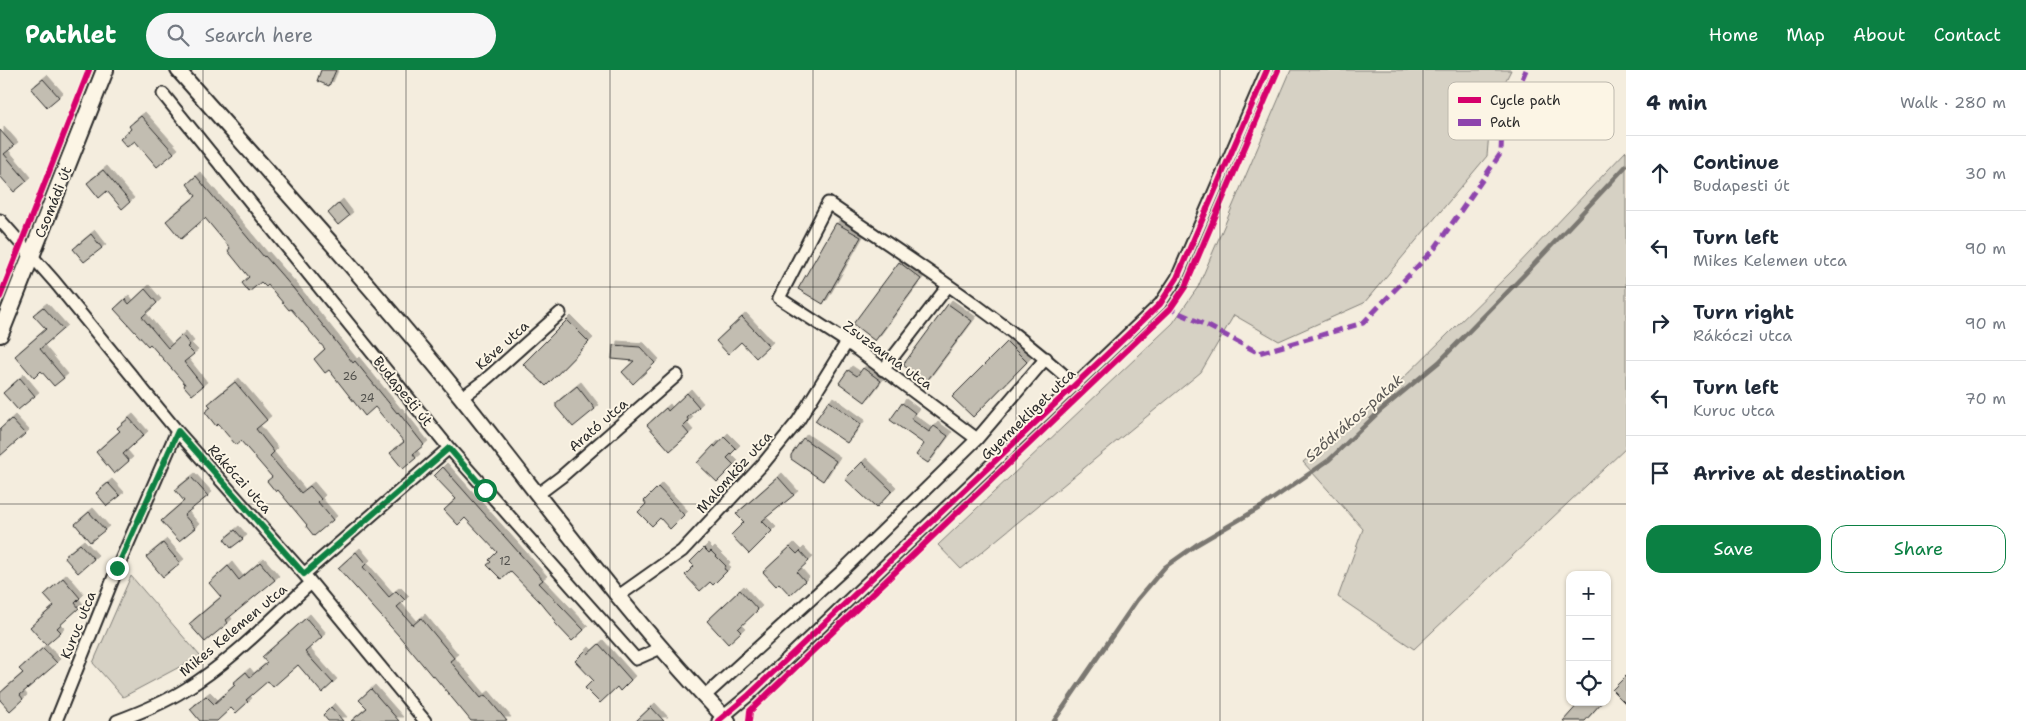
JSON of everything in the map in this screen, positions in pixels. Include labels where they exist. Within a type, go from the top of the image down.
[{"type":"main road","name":"Csomádi út","points":[[0,334],[105,70]]},
{"type":"street","points":[[178,70],[389,310],[461,398],[617,597],[723,719]]},
{"type":"street","name":"Gyermekliget utca","points":[[723,719],[1160,304],[1177,278],[1267,70]]},
{"type":"street","name":"Budapesti út","points":[[164,94],[449,448],[636,659],[661,648]]},
{"type":"street","name":"Zsuzsanna utca","points":[[948,286],[828,203],[779,298],[847,342],[977,439]]},
{"type":"street","name":"Rákóczi utca","points":[[0,220],[178,431],[308,578],[425,721]]},
{"type":"street","points":[[883,370],[948,286],[1046,358],[1075,385]]},
{"type":"street","name":"Kéve utca","points":[[461,398],[484,381],[560,313]]},
{"type":"street","name":"Malomköz utca","points":[[617,597],[682,551],[763,464],[798,421],[847,342]]},
{"type":"street","name":"Gyermekliget utca","points":[[705,696],[843,570],[977,439],[1046,358]]},
{"type":"street","name":"Arató utca","points":[[537,495],[561,477],[677,375]]},
{"type":"street","name":"Kuruc utca","points":[[56,721],[117,568],[178,431]]},
{"type":"street","name":"Mikes Kelemen utca","points":[[117,721],[146,711],[187,689],[229,657],[308,578],[449,448]]},
{"type":"shaded area","points":[[1291,70],[1511,70],[1505,82],[1448,82],[1448,140],[1488,140],[1487,156],[1364,303],[1279,341],[1234,315],[1201,372],[961,569],[938,545],[1173,323],[1198,287]]},
{"type":"shaded area","points":[[1626,151],[1626,448],[1414,649],[1338,597],[1363,529],[1303,462],[1387,394],[1512,271]]},
{"type":"shaded area","points":[[131,576],[200,656],[123,697],[93,663]]},
{"type":"building","points":[[321,70],[336,70],[329,86],[317,81]]},
{"type":"building","points":[[43,79],[59,97],[47,107],[31,89]]},
{"type":"building","points":[[141,116],[174,153],[157,167],[135,141],[127,147],[120,139],[131,129],[129,126]]},
{"type":"building","points":[[0,130],[14,146],[4,154],[27,181],[14,192],[0,176]]},
{"type":"building","points":[[103,170],[130,202],[122,209],[107,191],[99,198],[87,183]]},
{"type":"building","points":[[196,176],[264,257],[293,288],[353,363],[355,361],[424,445],[413,454],[416,458],[403,469],[390,453],[404,442],[375,407],[365,416],[329,370],[325,373],[314,359],[325,349],[268,285],[266,287],[261,282],[249,292],[242,283],[249,277],[228,251],[230,248],[205,218],[181,239],[166,221],[196,196],[187,184]]},
{"type":"building","points":[[339,203],[349,216],[338,225],[328,213]]},
{"type":"building","points":[[836,223],[861,237],[823,304],[798,289]]},
{"type":"building","points":[[91,234],[102,248],[84,262],[73,249]]},
{"type":"building","points":[[899,262],[921,279],[875,341],[853,324]]},
{"type":"building","points":[[145,289],[157,303],[142,317],[168,348],[182,335],[190,345],[187,347],[194,354],[184,362],[203,386],[192,395],[184,386],[185,384],[150,344],[148,346],[114,309],[125,299],[129,304]]},
{"type":"building","points":[[948,304],[972,321],[926,382],[903,365]]},
{"type":"building","points":[[43,307],[63,329],[40,349],[64,378],[54,386],[41,371],[34,378],[15,356],[46,329],[33,315]]},
{"type":"building","points":[[742,317],[769,346],[756,358],[741,342],[728,354],[716,341]]},
{"type":"building","points":[[567,320],[589,342],[546,386],[523,364]]},
{"type":"building","points":[[1007,342],[1027,362],[973,417],[952,397]]},
{"type":"building","points":[[613,345],[640,347],[655,363],[633,384],[622,372],[634,361],[612,359]]},
{"type":"building","points":[[863,368],[881,381],[865,402],[839,383],[848,370],[857,376]]},
{"type":"building","points":[[20,378],[35,396],[18,410],[3,393]]},
{"type":"building","points":[[235,382],[267,420],[256,429],[274,452],[270,456],[301,493],[310,486],[321,499],[318,502],[333,520],[314,536],[278,490],[276,492],[267,481],[272,477],[241,441],[236,445],[218,424],[216,426],[205,412],[211,407],[208,404]]},
{"type":"building","points":[[577,386],[595,409],[573,427],[556,407],[556,403]]},
{"type":"building","points":[[687,393],[699,407],[687,418],[689,421],[683,427],[689,434],[670,451],[647,425],[666,408],[668,411]]},
{"type":"building","points":[[829,401],[861,424],[847,443],[815,421]]},
{"type":"building","points":[[902,403],[915,413],[911,419],[929,432],[934,426],[948,436],[928,463],[916,455],[924,444],[890,420]]},
{"type":"building","points":[[129,418],[144,435],[123,454],[129,461],[114,474],[96,452],[120,431],[117,428]]},
{"type":"building","points":[[11,419],[25,434],[0,456],[0,429]]},
{"type":"building","points":[[724,437],[736,449],[727,458],[734,465],[717,482],[697,463]]},
{"type":"building","points":[[803,438],[836,461],[823,481],[791,459],[791,455]]},
{"type":"building","points":[[862,462],[892,491],[876,508],[845,479]]},
{"type":"building","points":[[443,467],[543,580],[539,583],[584,630],[572,641],[554,622],[556,621],[540,602],[510,571],[501,579],[487,565],[497,552],[465,518],[458,525],[444,510],[456,499],[434,476]]},
{"type":"building","points":[[191,477],[208,496],[184,515],[195,528],[179,541],[161,521],[184,501],[175,490]]},
{"type":"building","points":[[778,477],[794,495],[762,521],[772,531],[749,554],[731,535],[744,522],[736,514]]},
{"type":"building","points":[[108,483],[120,496],[107,506],[96,493]]},
{"type":"building","points":[[658,487],[684,515],[670,529],[660,518],[652,526],[638,512],[646,504],[644,501]]},
{"type":"building","points":[[89,512],[105,530],[90,542],[75,524]]},
{"type":"building","points":[[235,530],[243,539],[231,548],[224,539]]},
{"type":"building","points":[[163,543],[180,563],[163,577],[146,557]]},
{"type":"building","points":[[80,544],[94,559],[78,573],[64,557]]},
{"type":"building","points":[[790,547],[797,554],[800,551],[809,561],[797,572],[805,581],[790,595],[779,583],[776,586],[763,572]]},
{"type":"building","points":[[704,548],[709,553],[711,551],[726,566],[724,569],[727,571],[713,585],[710,582],[700,591],[685,575],[694,566],[690,562]]},
{"type":"building","points":[[356,552],[366,564],[363,567],[389,597],[396,591],[405,600],[397,607],[413,625],[421,618],[454,658],[450,661],[481,698],[485,695],[507,721],[471,721],[338,568]]},
{"type":"building","points":[[260,562],[275,580],[226,620],[228,623],[205,642],[189,624],[221,597],[209,583],[228,566],[239,580]]},
{"type":"building","points":[[63,578],[80,598],[75,603],[79,608],[57,628],[61,632],[46,645],[30,627],[54,606],[44,595]]},
{"type":"building","points":[[740,590],[758,610],[738,629],[741,632],[728,644],[707,621]]},
{"type":"building","points":[[306,618],[322,637],[305,652],[333,683],[322,693],[298,665],[273,687],[268,681],[246,700],[248,702],[236,713],[231,708],[217,721],[200,721],[190,709],[206,696],[214,704],[246,672],[250,677],[267,663],[262,657]]},
{"type":"building","points":[[599,644],[631,680],[620,691],[617,687],[600,703],[585,688],[593,680],[575,661],[585,651],[588,654]]},
{"type":"building","points":[[43,648],[57,663],[20,695],[23,699],[10,711],[0,700],[0,693],[23,673],[19,669]]},
{"type":"building","points":[[1626,676],[1626,704],[1612,690]]},
{"type":"building","points":[[371,689],[399,721],[351,721],[367,708],[359,700]]},
{"type":"building","points":[[1576,706],[1598,706],[1585,721],[1563,721]]},
{"type":"building","points":[[331,707],[343,721],[328,721],[323,715]]},
{"type":"building","points":[[651,707],[664,721],[636,721]]},
{"type":"waterway","name":"Sződrákos-patak","points":[[1054,721],[1137,600],[1165,567],[1196,545],[1261,507],[1329,460],[1381,410],[1439,362],[1626,166]]},
{"type":"marked path","points":[[1521,82],[1526,70]]},
{"type":"marked path","points":[[1166,307],[1210,327],[1259,353],[1363,323],[1435,248],[1501,153],[1501,140]]},
{"type":"cycle path","points":[[0,297],[89,70]]},
{"type":"cycle path","points":[[718,721],[749,695],[1160,304],[1177,278],[1267,70]]},
{"type":"cycle path","points":[[749,721],[750,711],[1170,309],[1185,287],[1278,70]]},
{"type":"route","points":[[117,568],[178,431],[304,574],[449,448],[485,490]]}]
